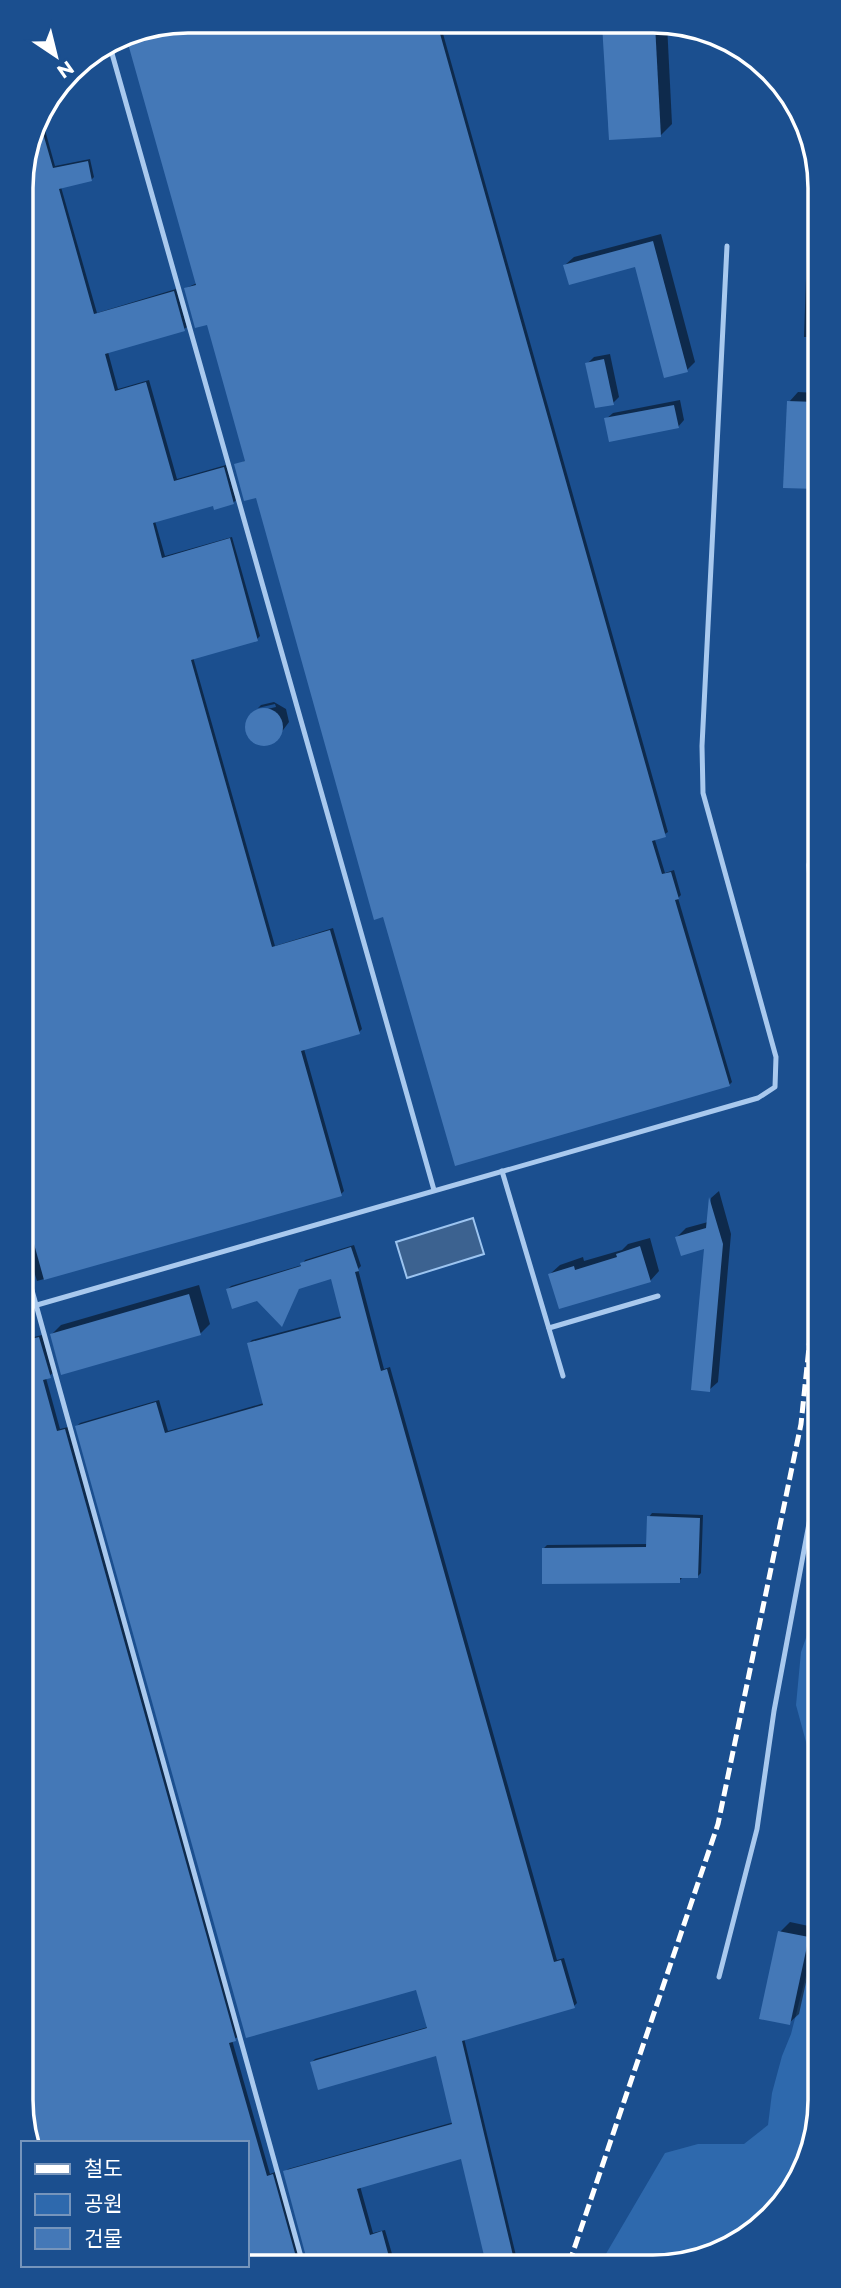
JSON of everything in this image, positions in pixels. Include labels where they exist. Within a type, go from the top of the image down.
[{"type":"lane","points":[[112,54],[434,1190]]},
{"type":"lane","points":[[36,1305],[758,1098],[775,1087],[776,1057],[703,793],[702,746],[727,246]]},
{"type":"lane","points":[[502,1171],[563,1376]]},
{"type":"lane","points":[[33,1296],[300,2255]]},
{"type":"lane","points":[[549,1328],[658,1296]]},
{"type":"lane","points":[[719,1977],[757,1829],[774,1711],[807,1533]]},
{"type":"green space","points":[[807,1635],[807,1746],[796,1705],[801,1652]]},
{"type":"green space","points":[[807,1971],[805,2130],[787,2177],[769,2202],[747,2223],[712,2243],[683,2252],[605,2255],[665,2153],[698,2144],[744,2144],[768,2125],[772,2093]]},
{"type":"shaded area","points":[[473,1218],[484,1254],[407,1278],[396,1242]]},
{"type":"building","points":[[440,33],[666,837],[652,841],[662,874],[671,872],[679,899],[675,900],[730,1086],[455,1166],[383,917],[374,920],[256,498],[244,501],[234,464],[245,461],[207,325],[195,328],[184,288],[196,285],[128,45],[158,36],[178,34]]},
{"type":"building","points":[[603,33],[655,33],[661,137],[609,140]]},
{"type":"building","points":[[43,133],[53,168],[88,161],[92,181],[59,189],[94,314],[174,291],[185,331],[105,354],[115,391],[146,382],[174,481],[224,467],[234,504],[214,510],[213,506],[153,523],[162,558],[230,538],[258,641],[191,660],[272,947],[330,930],[360,1034],[301,1051],[342,1196],[44,1280],[33,1242],[34,178]]},
{"type":"building","points":[[653,241],[688,372],[664,378],[635,267],[569,285],[563,265]]},
{"type":"building","points":[[604,359],[614,405],[595,408],[585,363]]},
{"type":"building","points":[[787,401],[808,402],[808,489],[783,488]]},
{"type":"building","points":[[674,405],[679,428],[609,442],[604,418]]},
{"type":"building","points":[[264,708],[278,713],[283,727],[278,741],[264,746],[250,741],[245,727],[250,713]]},
{"type":"building","points":[[709,1197],[723,1244],[710,1392],[691,1390],[704,1249],[681,1256],[675,1237],[706,1228]]},
{"type":"building","points":[[640,1246],[651,1282],[559,1309],[548,1274],[574,1266],[575,1270],[617,1257],[616,1254]]},
{"type":"building","points":[[351,1247],[359,1271],[355,1272],[381,1371],[387,1369],[554,1962],[561,1960],[575,2008],[462,2041],[513,2255],[484,2255],[461,2159],[357,2189],[370,2235],[382,2231],[389,2255],[306,2255],[283,2171],[452,2124],[436,2056],[318,2090],[310,2062],[427,2028],[416,1990],[246,2038],[75,1426],[156,1402],[165,1433],[263,1405],[247,1343],[341,1318],[331,1279],[299,1289],[282,1327],[257,1301],[232,1309],[226,1289],[301,1266],[300,1263]]},
{"type":"building","points":[[189,1294],[201,1335],[61,1375],[50,1334]]},
{"type":"building","points":[[39,1337],[51,1378],[43,1380],[57,1431],[65,1429],[236,2041],[229,2043],[267,2176],[273,2174],[296,2255],[248,2255],[248,2141],[39,2141],[33,2100],[33,1338]]},
{"type":"building","points":[[647,1516],[700,1518],[698,1578],[680,1578],[680,1583],[542,1584],[542,1548],[646,1547]]},
{"type":"building","points":[[778,1931],[807,1937],[790,2025],[759,2019]]},
{"type":"railway","points":[[572,2255],[718,1824],[801,1424],[807,1363]]}]
